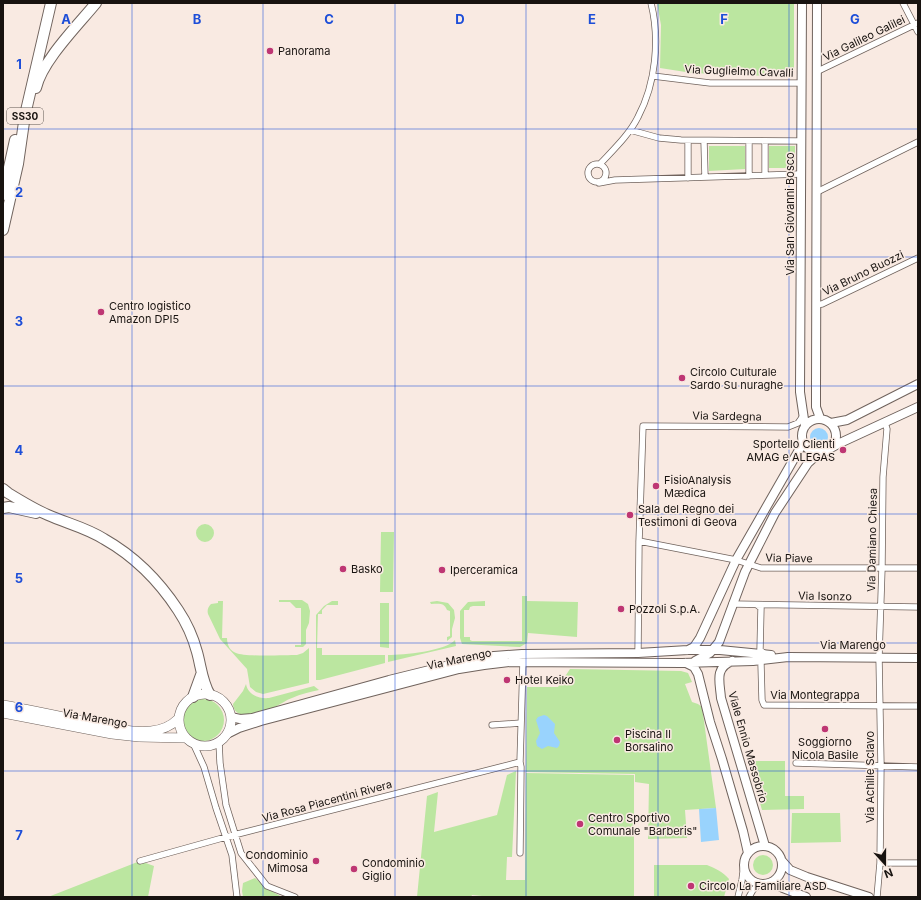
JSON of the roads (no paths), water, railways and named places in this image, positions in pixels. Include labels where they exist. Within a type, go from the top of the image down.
[{"type":"highway","name":"SS30","points":[[3,195],[44,3]]},
{"type":"highway","name":"SS30","points":[[3,230],[18,164],[25,115],[51,3]]},
{"type":"highway","points":[[18,164],[24,148],[38,82],[54,55],[96,3]]},
{"type":"highway","points":[[3,489],[17,499],[47,515],[103,538],[129,556],[152,576],[178,609],[187,626],[196,649],[201,674],[210,695]]},
{"type":"highway","points":[[3,508],[10,507],[47,515]]},
{"type":"highway","points":[[193,697],[201,674]]},
{"type":"main road","name":"Via San Giovanni Bosco","points":[[688,650],[694,647],[701,637],[736,560],[803,443],[802,434],[805,426],[800,392],[802,3]]},
{"type":"main road","points":[[817,3],[816,407],[820,418]]},
{"type":"main road","points":[[802,79],[818,71]]},
{"type":"main road","points":[[802,193],[817,192]]},
{"type":"main road","points":[[801,309],[816,305]]},
{"type":"main road","points":[[805,426],[813,419],[820,418],[831,423],[847,420],[918,384]]},
{"type":"main road","points":[[803,443],[810,451],[823,452],[918,407]]},
{"type":"main road","points":[[708,656],[719,642],[732,604],[749,563],[775,513],[808,463],[833,445],[836,438],[835,430],[831,423]]},
{"type":"main road","points":[[726,622],[724,645],[727,649],[735,652]]},
{"type":"main road","points":[[699,679],[701,669],[726,622]]},
{"type":"main road","points":[[701,637],[708,656],[717,669],[720,677]]},
{"type":"main road","points":[[231,717],[240,719],[252,718],[389,680],[486,657],[522,654],[638,653],[688,650],[708,656]]},
{"type":"main road","name":"Via Marengo","points":[[227,734],[247,725],[459,669],[491,664],[523,662],[682,663],[708,656],[735,652],[788,657]]},
{"type":"main road","name":"Via Marengo","points":[[708,656],[734,661],[753,661],[788,657],[918,658]]},
{"type":"main road","points":[[720,677],[722,667],[734,661]]},
{"type":"main road","points":[[682,663],[694,667],[699,679],[748,853]]},
{"type":"main road","name":"Viale Ennio Massobrio","points":[[720,677],[721,698],[725,713],[766,846]]},
{"type":"main road","points":[[202,694],[210,695],[224,702],[231,717],[227,734],[219,742],[207,747],[194,745],[185,738],[180,730],[178,719],[183,706],[193,697],[202,694]]},
{"type":"main road","name":"Via Marengo","points":[[3,705],[134,731],[150,731],[160,729],[170,725],[178,719]]},
{"type":"main road","name":"Via Marengo","points":[[3,713],[112,734],[140,737],[185,738]]},
{"type":"main road","points":[[782,861],[780,873],[777,878],[766,884],[759,884],[748,877],[744,868],[744,863],[748,853],[759,846],[766,846],[776,851],[790,870],[869,897]]},
{"type":"main road","points":[[772,882],[806,897]]},
{"type":"street","points":[[651,3],[655,32],[653,76],[646,101],[630,130],[600,164],[594,164],[591,166],[588,174],[591,181],[599,182],[802,174]]},
{"type":"street","points":[[903,3],[916,24],[918,32]]},
{"type":"street","name":"Via Galileo Galilei","points":[[818,71],[916,24]]},
{"type":"street","name":"Via Guglielmo Cavalli","points":[[653,76],[710,83],[802,79]]},
{"type":"street","points":[[630,130],[659,138],[688,140],[801,141]]},
{"type":"street","points":[[688,140],[688,178]]},
{"type":"street","points":[[704,141],[705,177]]},
{"type":"street","points":[[749,141],[749,176]]},
{"type":"street","points":[[765,141],[765,175]]},
{"type":"street","points":[[817,192],[918,142]]},
{"type":"street","points":[[600,164],[611,176],[621,180]]},
{"type":"street","points":[[599,182],[605,178],[606,171]]},
{"type":"street","name":"Via Bruno Buozzi","points":[[816,305],[822,304],[918,258]]},
{"type":"street","name":"Via Sardegna","points":[[639,541],[643,426],[791,427],[800,422],[804,413]]},
{"type":"street","name":"Via Damiano Chiesa","points":[[879,657],[883,477],[887,429],[885,423]]},
{"type":"street","points":[[638,653],[639,541]]},
{"type":"street","name":"Via Piave","points":[[639,541],[736,560],[761,568],[918,568]]},
{"type":"street","name":"Via Isonzo","points":[[732,604],[918,608]]},
{"type":"street","points":[[757,605],[761,608],[760,651],[765,654]]},
{"type":"street","name":"Via Achille Sclavo","points":[[877,897],[880,863],[881,765],[879,657]]},
{"type":"street","name":"Via Montegrappa","points":[[753,661],[760,662],[762,664],[762,702],[764,705],[918,706]]},
{"type":"street","points":[[520,852],[520,762],[523,662]]},
{"type":"street","points":[[492,725],[521,723]]},
{"type":"street","points":[[219,742],[225,803],[241,853],[267,886],[295,897]]},
{"type":"street","points":[[194,745],[204,767],[232,855],[237,897]]},
{"type":"street","name":"Via Rosa Piacentini Rivera","points":[[140,861],[226,837],[520,762]]},
{"type":"street","points":[[796,763],[918,766]]},
{"type":"street","points":[[738,897],[744,863]]},
{"type":"street","points":[[880,863],[918,863]]},
{"type":"street","points":[[749,897],[759,884]]},
{"type":"water","points":[[819,428],[825,431],[828,437],[825,443],[819,446],[813,443],[810,437],[813,431]]},
{"type":"water","points":[[544,715],[555,724],[554,733],[560,742],[557,748],[548,746],[542,749],[537,746],[536,741],[540,733],[536,720],[538,717]]},
{"type":"water","points":[[716,808],[719,840],[701,842],[699,809]]},
{"type":"place","name":"Panorama","points":[[270,51]]},
{"type":"place","name":"Centro logistico Amazon DPI5","points":[[101,312]]},
{"type":"place","name":"Circolo Culturale Sardo Su nuraghe","points":[[682,378]]},
{"type":"place","name":"Sportello Clienti AMAG e ALEGAS","points":[[843,450]]},
{"type":"place","name":"FisioAnalysis Mædica","points":[[656,486]]},
{"type":"place","name":"Sala del Regno dei Testimoni di Geova","points":[[630,515]]},
{"type":"place","name":"Basko","points":[[343,569]]},
{"type":"place","name":"Iperceramica","points":[[442,570]]},
{"type":"place","name":"Pozzoli S.p.A.","points":[[621,609]]},
{"type":"place","name":"Hotel Keiko","points":[[507,680]]},
{"type":"place","name":"Soggiorno Nicola Basile","points":[[825,729]]},
{"type":"place","name":"Piscina Il Borsalino","points":[[617,740]]},
{"type":"place","name":"Centro Sportivo Comunale \"Barberis\"","points":[[580,824]]},
{"type":"place","name":"Condominio Mimosa","points":[[316,861]]},
{"type":"place","name":"Condominio Giglio","points":[[354,869]]},
{"type":"place","name":"Circolo La Familiare ASD","points":[[691,886]]}]
